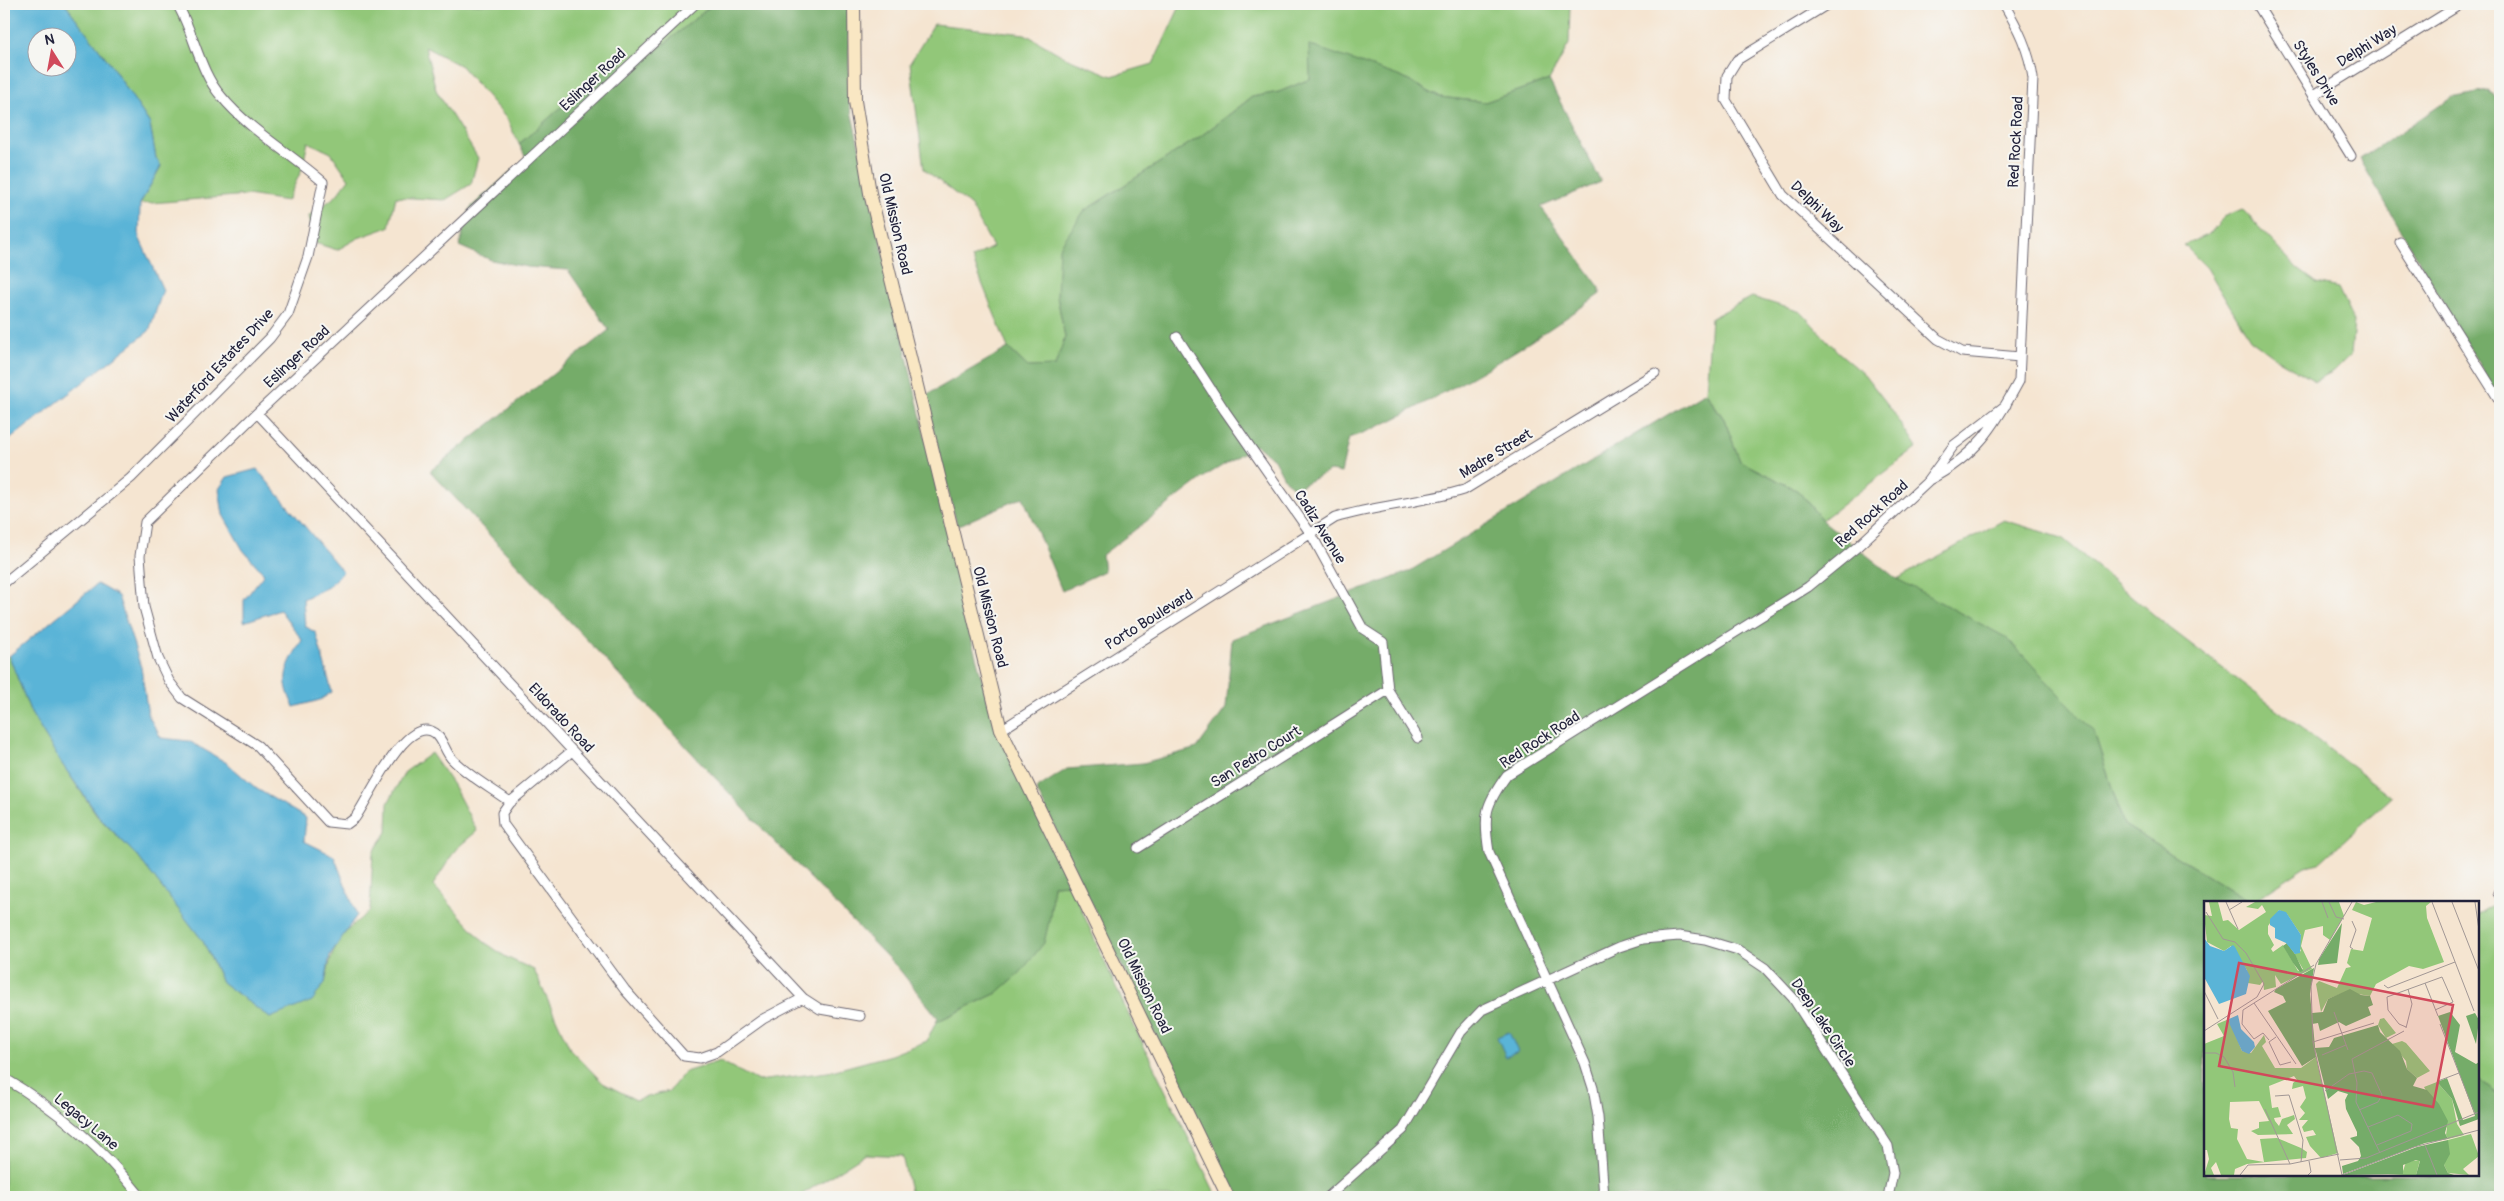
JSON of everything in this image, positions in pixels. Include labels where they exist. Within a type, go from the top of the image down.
[{"type":"street","name":"Waterford Estates Drive","points":[[4,583],[131,478],[270,338],[288,314],[308,257],[324,182],[258,130],[220,96],[204,67],[188,22],[177,4]]},
{"type":"street","name":"Eslinger Road","points":[[510,802],[451,758],[439,738],[429,731],[416,732],[398,748],[356,818],[347,824],[328,822],[258,746],[182,698],[169,681],[158,658],[144,607],[140,556],[145,522],[257,413],[695,4]]},
{"type":"street","name":"Old Mission Road","points":[[854,4],[855,101],[870,193],[1001,730],[1228,1197]]},
{"type":"street","name":"Delphi Way","points":[[1828,4],[1737,60],[1727,76],[1726,100],[1783,195],[1938,339],[1962,352],[2020,358]]},
{"type":"street","name":"Red Rock Road","points":[[1927,482],[1951,469],[1971,452],[2002,414],[2018,381],[2033,78],[2030,56],[2022,36],[2004,4]]},
{"type":"street","name":"Styles Drive","points":[[2257,4],[2351,156]]},
{"type":"street","name":"Delphi Way","points":[[2314,95],[2461,4]]},
{"type":"street","points":[[2400,242],[2500,401]]},
{"type":"street","name":"Cadiz Avenue","points":[[1177,337],[1225,411],[1311,534],[1363,629],[1383,642],[1388,690],[1418,738]]},
{"type":"street","name":"Madre Street","points":[[1311,534],[1335,518],[1359,510],[1430,500],[1464,490],[1655,373]]},
{"type":"street","name":"Red Rock Road","points":[[1604,1197],[1593,1088],[1585,1063],[1490,852],[1485,829],[1489,799],[1507,775],[1808,587],[1858,547],[1927,482],[1954,445],[2006,405]]},
{"type":"street","name":"Eldorado Road","points":[[257,413],[803,998],[820,1009],[860,1016]]},
{"type":"street","points":[[1963,439],[1971,452]]},
{"type":"street","name":"Porto Boulevard","points":[[1001,730],[1311,534]]},
{"type":"street","name":"San Pedro Court","points":[[1138,848],[1388,690]]},
{"type":"street","points":[[572,751],[510,802],[502,813],[503,824],[625,990],[684,1056],[700,1058],[717,1052],[763,1019],[803,998]]},
{"type":"street","name":"Deep Lake Circle","points":[[1328,1197],[1403,1130],[1461,1032],[1482,1010],[1619,947],[1643,940],[1679,936],[1705,940],[1738,950],[1765,968],[1793,998],[1888,1146],[1893,1172],[1888,1197]]},
{"type":"street","name":"Legacy Lane","points":[[4,1078],[30,1094],[73,1126],[112,1163],[141,1197]]},
{"type":"green space","points":[[65,4],[713,4],[630,72],[618,59],[519,144],[507,119],[461,66],[425,47],[436,90],[478,158],[471,184],[445,200],[396,197],[389,227],[358,238],[337,250],[312,242],[309,216],[336,196],[349,179],[331,153],[308,142],[302,169],[287,201],[247,195],[140,204],[161,166],[156,158],[150,124],[109,62]]},
{"type":"green space","points":[[713,4],[849,4],[849,102],[972,642],[993,719],[1070,884],[1053,885],[1050,917],[1044,943],[1020,973],[997,993],[936,1022],[938,1018],[899,969],[772,839],[430,471],[609,330],[568,270],[527,267],[491,260],[459,246],[470,208],[526,158],[519,144],[618,58],[630,72]]},
{"type":"green space","points":[[1181,4],[1570,4],[1569,44],[1549,80],[1485,102],[1439,97],[1401,77],[1310,79],[1279,92],[1252,97],[1201,136],[1084,211],[1057,296],[1065,337],[1055,367],[1028,367],[1008,348],[972,258],[993,247],[971,206],[924,169],[910,63],[934,24],[1025,34],[1063,56],[1112,76],[1153,64]]},
{"type":"green space","points":[[1309,45],[1401,77],[1439,97],[1485,102],[1549,80],[1601,182],[1541,207],[1600,288],[1600,294],[1478,374],[1393,420],[1349,438],[1341,473],[1330,471],[1295,488],[1285,480],[1274,459],[1256,445],[1207,475],[1102,555],[1104,571],[1062,591],[1023,497],[957,526],[925,396],[1008,348],[1028,367],[1055,366],[1065,337],[1057,296],[1059,248],[1084,211],[1201,136],[1252,97],[1279,92],[1310,79]]},
{"type":"green space","points":[[2488,91],[2500,99],[2500,401],[2360,159],[2451,98]]},
{"type":"green space","points":[[2242,209],[2298,269],[2317,283],[2338,288],[2354,322],[2351,354],[2334,371],[2315,381],[2277,359],[2250,339],[2207,268],[2184,245],[2209,234],[2224,217]]},
{"type":"green space","points":[[1752,297],[1801,312],[1838,352],[1864,374],[1892,410],[1917,448],[1822,520],[1798,491],[1740,461],[1724,419],[1706,392],[1711,318]]},
{"type":"green space","points":[[1705,392],[1724,419],[1740,461],[1798,491],[1822,520],[1897,579],[2007,638],[2094,732],[2124,825],[2249,901],[2204,901],[2204,1176],[2479,1176],[2479,1080],[2500,1097],[2500,1197],[1234,1197],[1036,789],[1067,769],[1143,763],[1197,748],[1226,708],[1232,639],[1408,572]]},
{"type":"green space","points":[[2004,520],[2062,538],[2171,629],[2392,797],[2319,863],[2306,866],[2253,901],[2249,901],[2124,825],[2094,732],[1897,579]]},
{"type":"green space","points":[[9,656],[31,713],[62,764],[99,818],[139,858],[203,941],[222,982],[270,1018],[325,983],[331,959],[339,941],[351,927],[370,911],[373,853],[387,832],[388,803],[405,772],[431,753],[453,785],[477,831],[456,849],[433,885],[483,941],[506,957],[534,970],[570,1049],[603,1083],[636,1100],[669,1091],[685,1072],[720,1061],[758,1081],[828,1072],[891,1055],[927,1041],[936,1022],[997,993],[1050,917],[1053,885],[1070,884],[1124,1005],[1217,1197],[909,1197],[911,1195],[902,1156],[865,1154],[798,1197],[4,1197],[4,659]]},
{"type":"green space","points":[[2493,905],[2500,911],[2500,1097],[2479,1080],[2479,914]]},
{"type":"water","points":[[4,4],[65,4],[109,62],[150,124],[156,158],[161,166],[140,204],[139,237],[163,290],[149,331],[4,444]]},
{"type":"water","points":[[257,469],[343,572],[328,587],[303,599],[305,626],[316,633],[332,692],[320,700],[294,707],[289,697],[286,673],[302,640],[280,610],[244,622],[244,600],[264,574],[243,550],[223,515],[219,489],[227,477]]},
{"type":"water","points":[[97,584],[118,596],[141,667],[148,715],[161,738],[189,741],[227,763],[257,789],[306,818],[304,841],[334,856],[357,915],[330,955],[325,983],[312,1001],[270,1018],[222,982],[203,941],[139,858],[100,818],[62,764],[31,713],[9,656]]},
{"type":"water","points":[[1509,1032],[1518,1052],[1506,1057],[1497,1037]]}]
